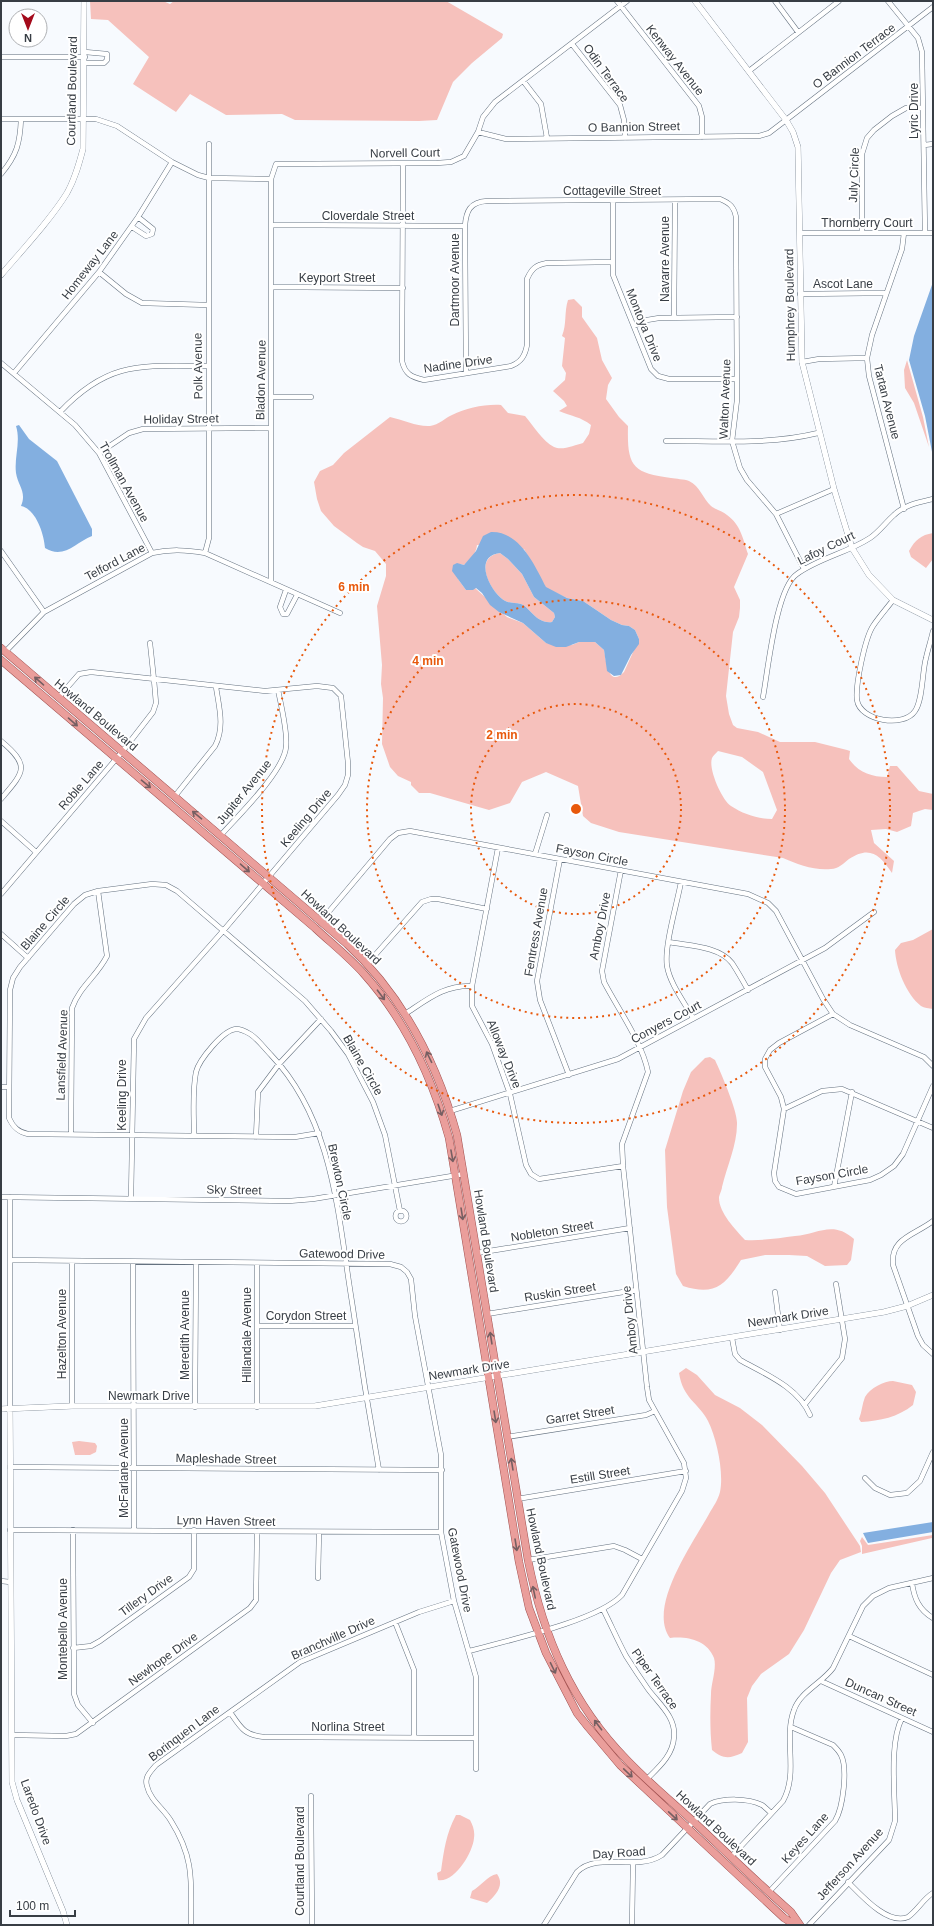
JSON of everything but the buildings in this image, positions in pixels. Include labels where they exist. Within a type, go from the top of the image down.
[{"type":"main road","name":"Howland Boulevard","points":[[3,650],[175,796],[367,963],[405,1014],[435,1070],[450,1111],[464,1174],[528,1560],[537,1603],[546,1630],[564,1672],[586,1709],[610,1741],[647,1780],[791,1912],[800,1925]]},
{"type":"main road","name":"Howland Boulevard","points":[[1,660],[315,928],[364,975],[397,1018],[423,1063],[442,1114],[449,1138],[519,1562],[537,1632],[556,1676],[588,1727],[620,1766],[784,1918],[795,1925]]},
{"type":"main road","points":[[351,961],[367,963]]},
{"type":"main road","points":[[364,975],[377,975]]},
{"type":"main road","points":[[724,1863],[732,1863],[755,1885],[762,1886]]},
{"type":"street","name":"Courtland Boulevard","points":[[1,275],[67,192],[78,169],[83,149],[85,57],[84,1]]},
{"type":"street","name":"Kenway Avenue","points":[[617,1],[699,106],[702,117],[702,137]]},
{"type":"street","name":"Norvell Court","points":[[271,179],[276,164],[403,164],[451,162],[464,156],[478,132],[483,117],[495,102],[524,82],[627,1]]},
{"type":"street","name":"Humphrey Boulevard","points":[[695,1],[786,120],[793,132],[798,147],[802,362],[818,433],[852,548],[869,575],[893,600],[933,620]]},
{"type":"street","points":[[775,1],[798,32]]},
{"type":"street","points":[[750,71],[839,1]]},
{"type":"street","name":"Lyric Drive","points":[[888,1],[918,38],[922,52],[925,233]]},
{"type":"street","name":"O Bannion Terrace","points":[[786,120],[933,7]]},
{"type":"street","name":"Odin Terrace","points":[[572,44],[620,105],[624,120],[625,138]]},
{"type":"street","points":[[1,57],[85,57]]},
{"type":"street","points":[[524,82],[541,104],[547,138]]},
{"type":"street","name":"July Circle","points":[[862,232],[862,154],[864,144],[874,130],[892,116],[906,108],[923,108]]},
{"type":"street","points":[[1,119],[96,119],[117,126],[192,174],[209,178],[271,179]]},
{"type":"street","points":[[1,174],[17,150],[20,141],[21,119]]},
{"type":"street","name":"O Bannion Street","points":[[478,132],[506,139],[760,136],[769,133],[786,120]]},
{"type":"street","name":"Polk Avenue","points":[[205,553],[209,538],[209,144]]},
{"type":"street","points":[[924,144],[933,144]]},
{"type":"street","name":"Homeway Lane","points":[[14,372],[99,272],[132,227],[172,162]]},
{"type":"street","name":"Nadine Drive","points":[[403,164],[404,226],[402,361],[408,374],[414,378],[424,380],[511,366],[520,362],[525,354],[527,345],[527,278],[531,269],[546,262],[612,262]]},
{"type":"street","name":"Bladon Avenue","points":[[271,179],[271,582]]},
{"type":"street","name":"Montoya Drive","points":[[613,200],[612,262],[614,275],[651,369],[658,376],[669,379],[736,379]]},
{"type":"street","name":"Navarre Avenue","points":[[674,317],[675,200]]},
{"type":"street","name":"Cottageville Street","points":[[487,201],[720,200],[729,203],[734,209]]},
{"type":"street","name":"Dartmoor Avenue","points":[[466,373],[465,216],[469,209],[478,202],[487,201]]},
{"type":"street","name":"Walton Avenue","points":[[734,209],[736,217],[737,400],[732,441],[740,468],[776,514],[804,569]]},
{"type":"street","points":[[132,227],[146,236],[152,234],[153,229],[138,217]]},
{"type":"street","name":"Cloverdale Street","points":[[272,225],[465,226]]},
{"type":"street","name":"Thornberry Court","points":[[800,233],[933,233]]},
{"type":"street","name":"Tartan Avenue","points":[[904,233],[902,249],[872,335],[867,358],[869,376],[904,509]]},
{"type":"street","points":[[99,272],[126,294],[142,304],[208,305]]},
{"type":"street","name":"Keyport Street","points":[[272,287],[402,288]]},
{"type":"street","name":"Ascot Lane","points":[[800,294],[886,294]]},
{"type":"street","points":[[634,326],[647,320],[674,317],[737,317]]},
{"type":"street","points":[[802,362],[819,358],[867,358]]},
{"type":"street","name":"Trollman Avenue","points":[[1,362],[75,425],[99,453],[152,553]]},
{"type":"street","points":[[60,412],[76,395],[97,381],[116,372],[140,366],[208,366]]},
{"type":"street","points":[[272,397],[311,397]]},
{"type":"street","name":"Holiday Street","points":[[99,453],[136,430],[151,428],[270,428]]},
{"type":"street","points":[[666,441],[770,441],[818,433]]},
{"type":"street","points":[[776,514],[834,488]]},
{"type":"street","name":"Lafoy Court","points":[[763,697],[784,592],[788,581],[804,569],[852,548],[871,537],[895,514],[904,509],[933,499]]},
{"type":"street","name":"Telford Lane","points":[[3,650],[44,612],[152,553],[181,549],[205,553],[340,613]]},
{"type":"street","points":[[1,551],[44,612]]},
{"type":"street","points":[[286,590],[280,607],[283,614],[287,614],[298,595]]},
{"type":"street","points":[[893,600],[872,627],[866,642],[860,673],[857,701],[862,710],[870,717],[900,721],[908,718],[915,711],[933,631]]},
{"type":"street","name":"Roble Lane","points":[[1,894],[122,752],[153,712],[156,703],[150,643]]},
{"type":"street","name":"Keeling Drive","points":[[58,698],[73,678],[83,673],[91,672],[216,687],[265,691],[326,686],[341,696],[343,707],[348,775],[345,786],[223,931],[146,1018],[134,1039],[131,1198]]},
{"type":"street","points":[[175,796],[215,746],[220,737],[222,727],[216,687]]},
{"type":"street","name":"Jupiter Avenue","points":[[221,836],[276,771],[284,757],[286,746],[278,690]]},
{"type":"street","points":[[1,741],[17,754],[21,763],[21,772],[16,782],[1,799]]},
{"type":"street","points":[[535,854],[547,815]]},
{"type":"street","points":[[1,822],[36,852]]},
{"type":"street","name":"Fayson Circle","points":[[320,921],[390,839],[398,833],[410,831],[748,894],[768,903],[776,911],[823,999],[833,1014],[850,1025],[924,1057],[933,1066]]},
{"type":"street","name":"Alloway Drive","points":[[498,848],[472,986],[472,1006],[492,1044],[510,1094],[526,1165],[531,1174],[539,1179],[547,1179],[623,1166]]},
{"type":"street","name":"Fentress Avenue","points":[[560,859],[537,981],[540,1000],[569,1076]]},
{"type":"street","name":"Amboy Drive","points":[[469,1651],[546,1630],[604,1609],[614,1603],[622,1595],[682,1491],[686,1471],[682,1456],[650,1400],[636,1290],[622,1144],[648,1072],[640,1048],[604,982],[602,970],[621,870]]},
{"type":"street","points":[[682,882],[669,942],[667,967],[693,1018]]},
{"type":"street","name":"Blaine Circle","points":[[319,1133],[295,1137],[256,1137],[28,1134],[19,1132],[12,1125],[9,1118],[8,1088],[10,990],[13,978],[74,904],[85,895],[98,891],[152,884],[166,885],[177,891],[305,1002],[321,1019],[348,1054],[373,1102],[385,1135],[400,1211]]},
{"type":"street","name":"Lansfield Avenue","points":[[70,1134],[72,1008],[77,996],[103,965],[107,956],[98,891]]},
{"type":"street","points":[[367,963],[422,902],[431,899],[438,899],[487,909]]},
{"type":"street","name":"Conyers Court","points":[[450,1111],[569,1076],[618,1059],[825,948],[874,912]]},
{"type":"street","points":[[1,934],[28,958]]},
{"type":"street","points":[[669,942],[710,950],[725,957],[732,963],[748,990]]},
{"type":"street","points":[[405,1014],[447,988],[472,986]]},
{"type":"street","points":[[833,1014],[779,1043],[770,1050],[765,1059],[765,1067],[780,1097],[784,1109],[822,1091],[834,1089],[852,1092],[933,1128]]},
{"type":"street","points":[[256,1137],[258,1092],[279,1064],[321,1019]]},
{"type":"street","name":"Brewton Circle","points":[[194,1136],[195,1083],[198,1065],[227,1032],[235,1029],[244,1030],[252,1035],[279,1064],[302,1098],[319,1133],[329,1165],[379,1470]]},
{"type":"street","name":"Fayson Circle","points":[[784,1109],[774,1173],[775,1181],[779,1187],[796,1194],[870,1180],[894,1166],[903,1154],[933,1086]]},
{"type":"street","points":[[1,1087],[8,1088]]},
{"type":"street","points":[[834,1187],[852,1092]]},
{"type":"street","name":"Sky Street","points":[[1,1197],[289,1201],[395,1186],[464,1174]]},
{"type":"street","name":"Laredo Drive","points":[[10,1197],[10,1582],[12,1782],[17,1800],[63,1911],[67,1925]]},
{"type":"street","points":[[933,1221],[900,1242],[895,1247],[892,1255],[893,1265],[907,1306],[923,1345],[933,1354]]},
{"type":"street","name":"Nobleton Street","points":[[477,1252],[630,1228]]},
{"type":"street","name":"Gatewood Drive","points":[[10,1260],[390,1264],[401,1267],[407,1272],[411,1279],[428,1388],[441,1455],[441,1532],[454,1601],[476,1677],[476,1768]]},
{"type":"street","name":"Hazelton Avenue","points":[[72,1261],[72,1406]]},
{"type":"street","name":"McFarlane Avenue","points":[[133,1262],[134,1530]]},
{"type":"street","name":"Meredith Avenue","points":[[195,1407],[196,1263]]},
{"type":"street","name":"Hillandale Avenue","points":[[257,1263],[257,1408]]},
{"type":"street","points":[[805,1404],[842,1358],[845,1339],[836,1284]]},
{"type":"street","name":"Ruskin Street","points":[[487,1314],[636,1290]]},
{"type":"street","points":[[775,1292],[780,1330]]},
{"type":"street","name":"Newmark Drive","points":[[1,1409],[72,1406],[257,1408],[315,1406],[842,1320],[907,1306],[933,1295]]},
{"type":"street","name":"Corydon Street","points":[[256,1326],[355,1326]]},
{"type":"street","points":[[732,1338],[735,1354],[740,1360],[789,1389],[805,1404],[810,1415]]},
{"type":"street","name":"Garret Street","points":[[507,1438],[646,1415],[655,1411]]},
{"type":"street","points":[[866,1478],[875,1488],[890,1495],[907,1493],[920,1481],[933,1452]]},
{"type":"street","name":"Mapleshade Street","points":[[10,1467],[442,1470]]},
{"type":"street","name":"Estill Street","points":[[517,1499],[686,1471]]},
{"type":"street","name":"Lynn Haven Street","points":[[10,1530],[441,1532]]},
{"type":"street","name":"Montebello Avenue","points":[[73,1530],[74,1694],[78,1705],[93,1723]]},
{"type":"street","name":"Tillery Drive","points":[[73,1648],[91,1646],[100,1641],[189,1577],[194,1569],[194,1530]]},
{"type":"street","name":"Newhope Drive","points":[[12,1735],[66,1736],[76,1734],[250,1608],[256,1600],[257,1531]]},
{"type":"street","points":[[318,1578],[319,1532]]},
{"type":"street","points":[[528,1560],[614,1546],[642,1559]]},
{"type":"street","points":[[731,1857],[783,1801],[788,1792],[791,1780],[791,1727],[794,1710],[798,1702],[833,1668],[863,1606],[873,1596],[889,1588],[933,1578]]},
{"type":"street","points":[[1,1581],[10,1582]]},
{"type":"street","points":[[912,1583],[916,1601],[921,1608],[933,1618]]},
{"type":"street","name":"Branchville Drive","points":[[230,1712],[300,1662],[419,1612],[454,1601]]},
{"type":"street","name":"Piper Terrace","points":[[604,1609],[626,1656],[648,1689],[670,1716],[674,1726],[674,1742],[670,1752],[647,1780]]},
{"type":"street","points":[[395,1622],[414,1670],[414,1737]]},
{"type":"street","points":[[849,1636],[933,1675]]},
{"type":"street","name":"Duncan Street","points":[[821,1681],[933,1732]]},
{"type":"street","name":"Norlina Street","points":[[230,1712],[244,1732],[252,1736],[476,1738]]},
{"type":"street","name":"Borinquen Lane","points":[[191,1925],[192,1894],[188,1853],[170,1819],[147,1788],[146,1782],[149,1773],[156,1765],[230,1712]]},
{"type":"street","name":"Jefferson Avenue","points":[[809,1925],[889,1840],[895,1821],[894,1740],[897,1726],[902,1718]]},
{"type":"street","name":"Keyes Lane","points":[[769,1892],[835,1821],[840,1813],[843,1803],[843,1763],[838,1749],[833,1745],[791,1727]]},
{"type":"street","name":"Courtland Boulevard","points":[[311,1796],[312,1925]]},
{"type":"street","name":"Day Road","points":[[544,1925],[577,1872],[582,1867],[592,1863],[645,1863],[654,1860],[662,1855],[710,1804],[719,1800],[753,1802],[763,1805],[771,1813]]},
{"type":"street","points":[[632,1925],[633,1863]]},
{"type":"street","points":[[848,1882],[883,1916],[891,1920],[907,1918],[933,1893]]},
{"type":"shaded area","points":[[90,1],[163,1],[170,4],[174,1],[446,1],[503,34],[502,38],[472,63],[453,82],[437,120],[295,120],[282,114],[226,115],[190,94],[176,112],[133,84],[149,57],[108,20],[91,19]]},
{"type":"shaded area","points":[[574,299],[582,307],[582,317],[597,338],[602,360],[612,378],[608,385],[606,399],[619,417],[628,426],[629,450],[634,465],[640,470],[648,473],[693,483],[711,506],[724,512],[732,519],[743,538],[748,554],[734,587],[740,600],[740,608],[739,617],[733,632],[726,696],[729,714],[733,725],[737,728],[758,732],[780,742],[815,742],[850,751],[849,759],[853,764],[870,775],[887,777],[890,766],[897,766],[919,791],[933,794],[933,810],[925,809],[913,813],[911,826],[897,832],[886,829],[871,830],[874,843],[894,861],[892,873],[879,857],[869,853],[856,855],[841,866],[834,869],[819,869],[800,865],[783,858],[619,832],[591,823],[583,816],[578,786],[546,772],[522,782],[510,803],[489,810],[430,793],[419,793],[411,785],[411,782],[398,776],[390,767],[382,744],[382,665],[377,606],[386,576],[386,564],[375,551],[363,547],[334,526],[321,511],[314,482],[320,471],[333,465],[344,453],[390,417],[415,424],[430,426],[469,408],[501,405],[508,413],[525,416],[542,437],[554,447],[565,448],[583,443],[589,434],[591,425],[580,418],[559,411],[567,406],[564,401],[553,391],[565,380],[566,373],[562,366],[565,338],[562,336],[568,300]],"holes":[[[477,545],[524,549],[546,588],[567,598],[583,601],[611,620],[622,625],[629,626],[635,630],[639,639],[624,672],[619,676],[614,677],[611,675],[604,650],[595,642],[579,642],[572,645],[546,643],[523,623],[507,617],[475,588],[466,590],[458,579],[460,564],[464,565],[471,558],[476,551]],[[718,751],[742,757],[763,772],[777,810],[772,819],[746,814],[727,803],[720,791],[712,769],[712,758]]]},
{"type":"shaded area","points":[[907,360],[923,417],[929,447],[914,403],[905,388],[904,370]]},
{"type":"shaded area","points":[[933,533],[933,559],[926,568],[911,557],[909,551],[919,539],[925,535]]},
{"type":"shaded area","points":[[500,553],[522,574],[534,597],[554,613],[555,617],[552,622],[542,621],[525,606],[506,601],[496,593],[488,580],[485,566],[487,560]]},
{"type":"shaded area","points":[[933,929],[933,1009],[921,1006],[906,988],[897,965],[895,950],[901,943],[913,940]]},
{"type":"shaded area","points":[[710,1057],[715,1060],[737,1118],[737,1132],[719,1197],[720,1204],[725,1215],[745,1240],[783,1238],[832,1229],[839,1230],[854,1239],[851,1260],[847,1265],[825,1266],[807,1256],[765,1255],[741,1260],[724,1282],[711,1289],[703,1290],[683,1286],[676,1274],[667,1207],[665,1150],[683,1091],[691,1072],[705,1058]]},
{"type":"shaded area","points":[[686,1368],[697,1375],[715,1395],[740,1408],[762,1425],[802,1466],[825,1493],[860,1546],[861,1552],[840,1560],[831,1573],[804,1630],[789,1654],[761,1674],[752,1686],[747,1698],[748,1742],[742,1753],[730,1757],[720,1755],[712,1750],[710,1708],[715,1662],[711,1652],[707,1647],[696,1640],[670,1638],[664,1625],[664,1610],[668,1593],[675,1575],[717,1501],[721,1484],[719,1456],[711,1428],[704,1415],[687,1395],[681,1382],[679,1373]]},
{"type":"shaded area","points":[[893,1381],[912,1385],[916,1392],[913,1405],[901,1413],[888,1418],[861,1422],[859,1419],[867,1394],[886,1382]]},
{"type":"shaded area","points":[[79,1441],[95,1443],[97,1446],[96,1452],[90,1455],[75,1455],[72,1442]]},
{"type":"shaded area","points":[[933,1535],[932,1538],[862,1554],[862,1546],[860,1541],[862,1537],[868,1545]]},
{"type":"shaded area","points":[[456,1815],[460,1815],[470,1820],[474,1831],[473,1844],[467,1858],[457,1872],[444,1880],[438,1880],[437,1873],[441,1871],[444,1849]]},
{"type":"shaded area","points":[[497,1874],[500,1886],[487,1903],[470,1898],[472,1891],[490,1877]]},
{"type":"water","points":[[933,282],[933,457],[925,416],[909,360],[914,336]]},
{"type":"water","points":[[19,425],[29,439],[57,461],[92,529],[92,536],[70,549],[58,552],[45,548],[41,529],[35,517],[26,508],[21,506],[23,501],[23,493],[16,473],[18,438],[16,426]]},
{"type":"water","points":[[491,532],[501,533],[510,537],[525,551],[537,569],[546,587],[567,598],[583,601],[611,620],[622,625],[629,626],[635,630],[639,639],[639,644],[631,655],[621,675],[614,676],[607,671],[604,650],[595,642],[579,642],[566,647],[556,647],[546,643],[523,623],[499,612],[490,605],[482,593],[476,588],[473,590],[466,590],[452,571],[453,565],[457,563],[464,565],[476,551],[483,536]],"holes":[[[500,553],[522,574],[534,597],[554,613],[555,617],[552,622],[542,621],[525,606],[503,600],[496,593],[488,580],[485,566],[487,560],[492,555]]]},
{"type":"water","points":[[933,1522],[933,1532],[868,1543],[863,1533]]}]
